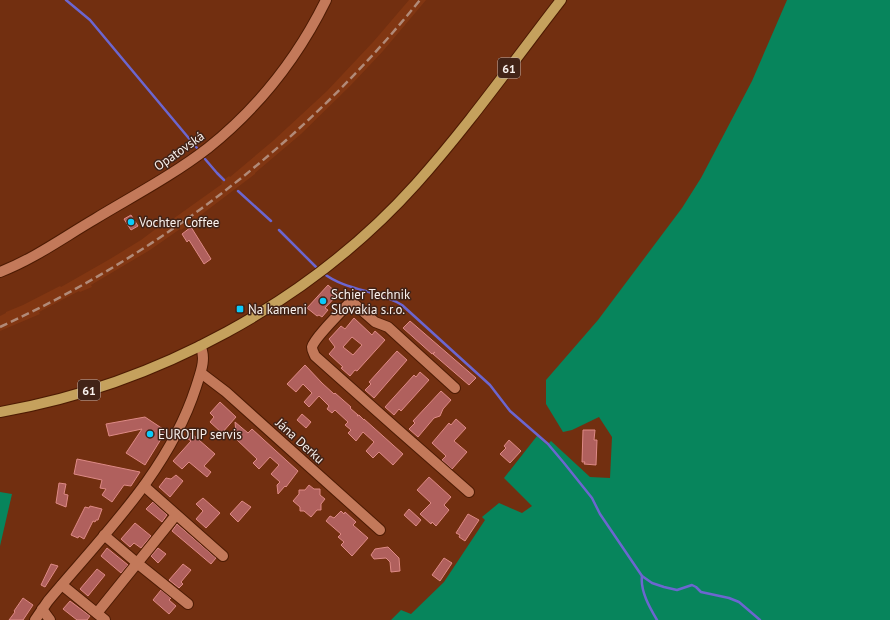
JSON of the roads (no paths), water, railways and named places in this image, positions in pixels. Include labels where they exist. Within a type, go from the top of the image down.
[{"type":"main road","name":"61","points":[[0,412],[56,400],[113,383],[149,369],[200,346],[265,309],[321,270],[362,236],[414,185],[462,128],[560,0]]},
{"type":"street","name":"Opatovská","points":[[0,272],[30,258],[129,199],[169,175],[208,148],[247,112],[276,79],[293,57],[316,21],[326,0]]},
{"type":"street","points":[[455,388],[388,327],[375,322],[351,301],[314,342],[312,350],[315,356],[354,386],[469,492]]},
{"type":"street","points":[[35,620],[42,609],[144,486],[167,452],[187,414],[201,373],[203,352],[200,346]]},
{"type":"street","name":"Jána Derku","points":[[201,373],[226,392],[380,530]]},
{"type":"street","points":[[144,486],[224,556]]},
{"type":"street","points":[[97,613],[176,515]]},
{"type":"street","points":[[104,535],[137,564],[188,604]]},
{"type":"street","points":[[62,585],[105,620]]},
{"type":"street","points":[[42,609],[50,620]]},
{"type":"waterway","points":[[66,0],[90,20],[197,148]]},
{"type":"waterway","points":[[205,159],[224,180]]},
{"type":"waterway","points":[[238,191],[271,221]]},
{"type":"waterway","points":[[279,230],[319,270]]},
{"type":"waterway","points":[[323,273],[332,279],[352,287],[383,296],[402,305],[490,385],[510,411],[548,444],[592,498],[600,514],[642,576],[652,583],[664,587],[677,590],[692,585],[701,592],[729,598],[739,602],[760,620]]},
{"type":"waterway","points":[[642,576],[644,593],[657,620]]},
{"type":"railway","points":[[0,327],[60,297],[118,264],[175,227],[229,188],[330,100],[376,51],[420,0]]},
{"type":"place","name":"Vochter Coffee","points":[[131,222]]},
{"type":"place","name":"Schier Technik Slovakia s.r.o.","points":[[323,301]]},
{"type":"place","name":"Na kameni","points":[[240,309]]},
{"type":"place","name":"EUROTIP servis","points":[[150,434]]}]
